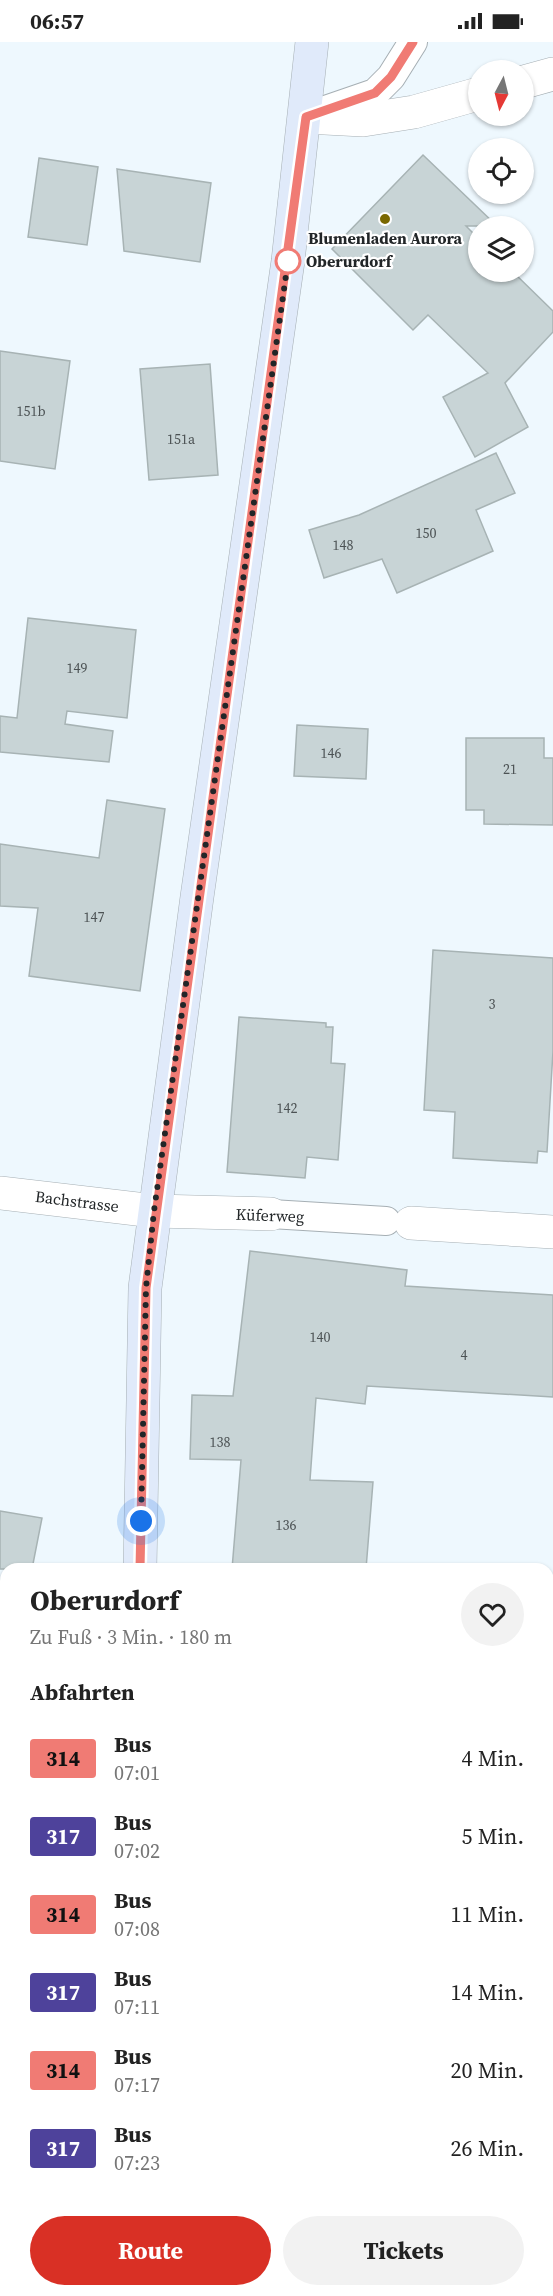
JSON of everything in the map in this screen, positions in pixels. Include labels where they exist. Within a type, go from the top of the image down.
[{"type":"main road","points":[[140,1563],[146,1288],[154,1211],[288,261],[306,117],[312,42]]},
{"type":"street","points":[[534,79],[553,74]]},
{"type":"street","points":[[306,117],[363,120],[414,112],[468,97]]},
{"type":"street","name":"Bachstrasse","points":[[0,1193],[154,1211]]},
{"type":"street","name":"Küferweg","points":[[154,1211],[271,1214]]},
{"type":"street","name":"Küferweg","points":[[399,1222],[553,1232]]},
{"type":"lane","points":[[306,117],[375,93],[391,77],[413,42]]},
{"type":"lane","name":"Küferweg","points":[[271,1214],[399,1222]]},
{"type":"building","points":[[423,155],[468,198],[468,204],[474,204],[487,216],[468,216],[468,226],[466,226],[468,228],[468,282],[523,282],[553,311],[553,332],[505,383],[528,427],[475,457],[443,397],[488,373],[428,315],[413,330],[332,249]]},
{"type":"building","points":[[39,158],[98,167],[87,245],[28,237]]},
{"type":"building","points":[[117,169],[211,183],[200,262],[124,251]]},
{"type":"building","points":[[0,351],[70,361],[55,469],[0,461]]},
{"type":"building","points":[[210,364],[218,475],[149,480],[140,369]]},
{"type":"building","points":[[496,453],[515,493],[476,510],[493,551],[397,593],[382,559],[324,578],[309,530],[359,515]]},
{"type":"building","points":[[28,618],[136,630],[127,718],[67,711],[65,724],[113,731],[109,762],[0,752],[0,716],[17,718]]},
{"type":"building","points":[[297,725],[368,729],[366,779],[294,776]]},
{"type":"building","points":[[466,738],[544,738],[544,758],[553,758],[553,825],[484,824],[484,810],[466,810]]},
{"type":"building","points":[[107,800],[165,809],[140,991],[29,976],[38,908],[0,906],[0,844],[99,858]]},
{"type":"building","points":[[433,950],[553,958],[553,1051],[547,1152],[538,1151],[537,1163],[453,1158],[455,1112],[424,1110]]},
{"type":"building","points":[[239,1017],[326,1023],[326,1027],[333,1027],[331,1063],[345,1064],[338,1160],[307,1157],[305,1178],[227,1172]]},
{"type":"building","points":[[250,1251],[407,1270],[405,1286],[553,1295],[553,1397],[367,1386],[365,1404],[316,1398],[310,1480],[373,1482],[366,1563],[232,1563],[241,1460],[190,1459],[192,1395],[233,1396]]},
{"type":"building","points":[[0,1511],[42,1518],[33,1563],[0,1563]]},
{"type":"bus line","name":"314","points":[[140,1563],[146,1288],[154,1211],[288,261],[306,117],[375,93],[391,77],[413,42]]},
{"type":"place","name":"Blumenladen Aurora","points":[[385,219]]},
{"type":"place","name":"Oberurdorf","points":[[288,261]]},
{"type":"route","points":[[141,1521],[146,1288],[154,1211],[288,261]]}]
